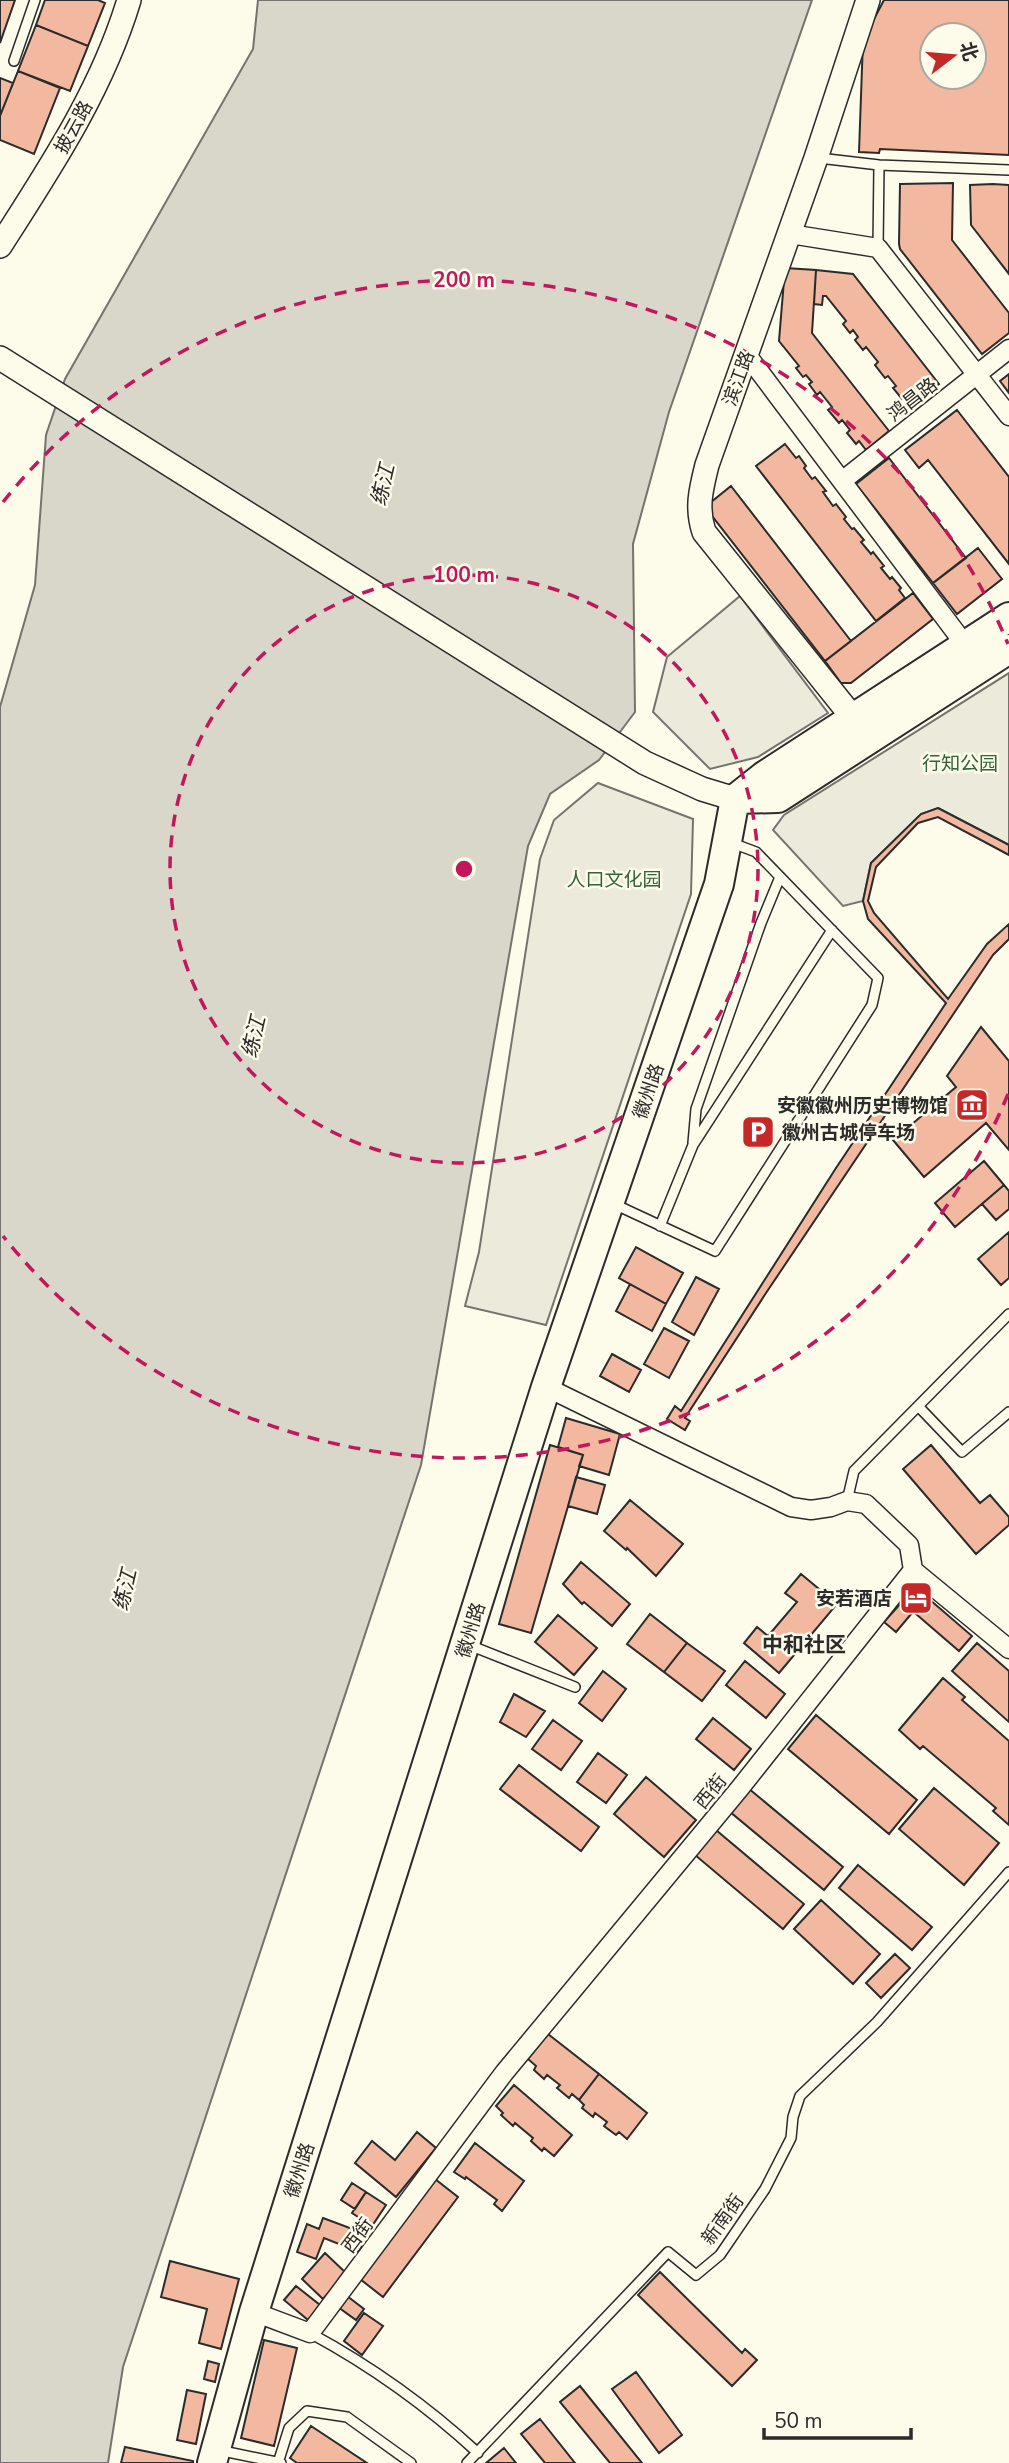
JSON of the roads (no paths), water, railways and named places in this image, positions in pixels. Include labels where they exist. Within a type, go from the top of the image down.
[{"type":"main road","points":[[735,799],[764,776],[1009,617]]},
{"type":"main road","points":[[735,799],[778,798],[1009,649]]},
{"type":"main road","name":"徽州路","points":[[213,2456],[254,2312],[546,1387],[719,884],[735,799]]},
{"type":"street","name":"披云路","points":[[0,246],[65,143],[88,101],[108,58],[129,0]]},
{"type":"street","name":"滨江路","points":[[854,719],[704,532],[699,497],[707,465],[817,158],[868,0]]},
{"type":"street","points":[[790,234],[878,248],[1009,416]]},
{"type":"street","name":"鸿昌路","points":[[842,481],[1009,349]]},
{"type":"street","points":[[747,355],[965,646]]},
{"type":"street","points":[[0,358],[645,763],[692,785],[735,799]]},
{"type":"street","points":[[546,1387],[791,1507],[811,1510],[847,1501],[866,1504],[909,1545],[913,1570],[1009,1649]]},
{"type":"street","name":"西街","points":[[310,2333],[504,2073],[740,1788],[913,1570]]},
{"type":"street","points":[[254,2312],[310,2333]]},
{"type":"lane","points":[[14,61],[35,0]]},
{"type":"lane","points":[[817,158],[879,165],[1009,170]]},
{"type":"lane","points":[[878,248],[879,165]]},
{"type":"lane","points":[[610,1202],[716,1251],[872,1005],[878,978],[757,852],[727,841]]},
{"type":"lane","points":[[693,1145],[696,1109],[761,923],[780,877]]},
{"type":"lane","points":[[660,1226],[693,1145],[832,930]]},
{"type":"lane","points":[[847,1501],[854,1471],[1009,1314]]},
{"type":"lane","points":[[918,1406],[961,1452],[1009,1412]]},
{"type":"lane","points":[[466,1644],[575,1687]]},
{"type":"lane","name":"新南街","points":[[478,2453],[668,2252],[696,2275],[720,2255],[765,2189],[791,2138],[793,2117],[800,2096],[877,2022],[1009,1872]]},
{"type":"lane","points":[[310,2333],[381,2375],[447,2425],[478,2453],[467,2463]]},
{"type":"lane","points":[[213,2456],[279,2463],[289,2428],[307,2411],[346,2417],[411,2463]]},
{"type":"water","name":"练江","points":[[258,0],[812,0],[669,412],[633,544],[635,712],[599,760],[550,794],[528,846],[421,1465],[123,2367],[108,2463],[0,2463],[0,707],[35,585],[46,435],[65,379],[253,49]]},
{"type":"place","name":"安徽徽州历史博物馆","points":[[972,1105]]},
{"type":"place","name":"徽州古城停车场","points":[[758,1132]]},
{"type":"place","name":"安若酒店","points":[[916,1598]]},
{"type":"district","name":"中和社区","points":[[804,1645]]},
{"type":"park label","name":"行知公园","points":[[960,763]]},
{"type":"park label","name":"人口文化园","points":[[614,879]]}]
